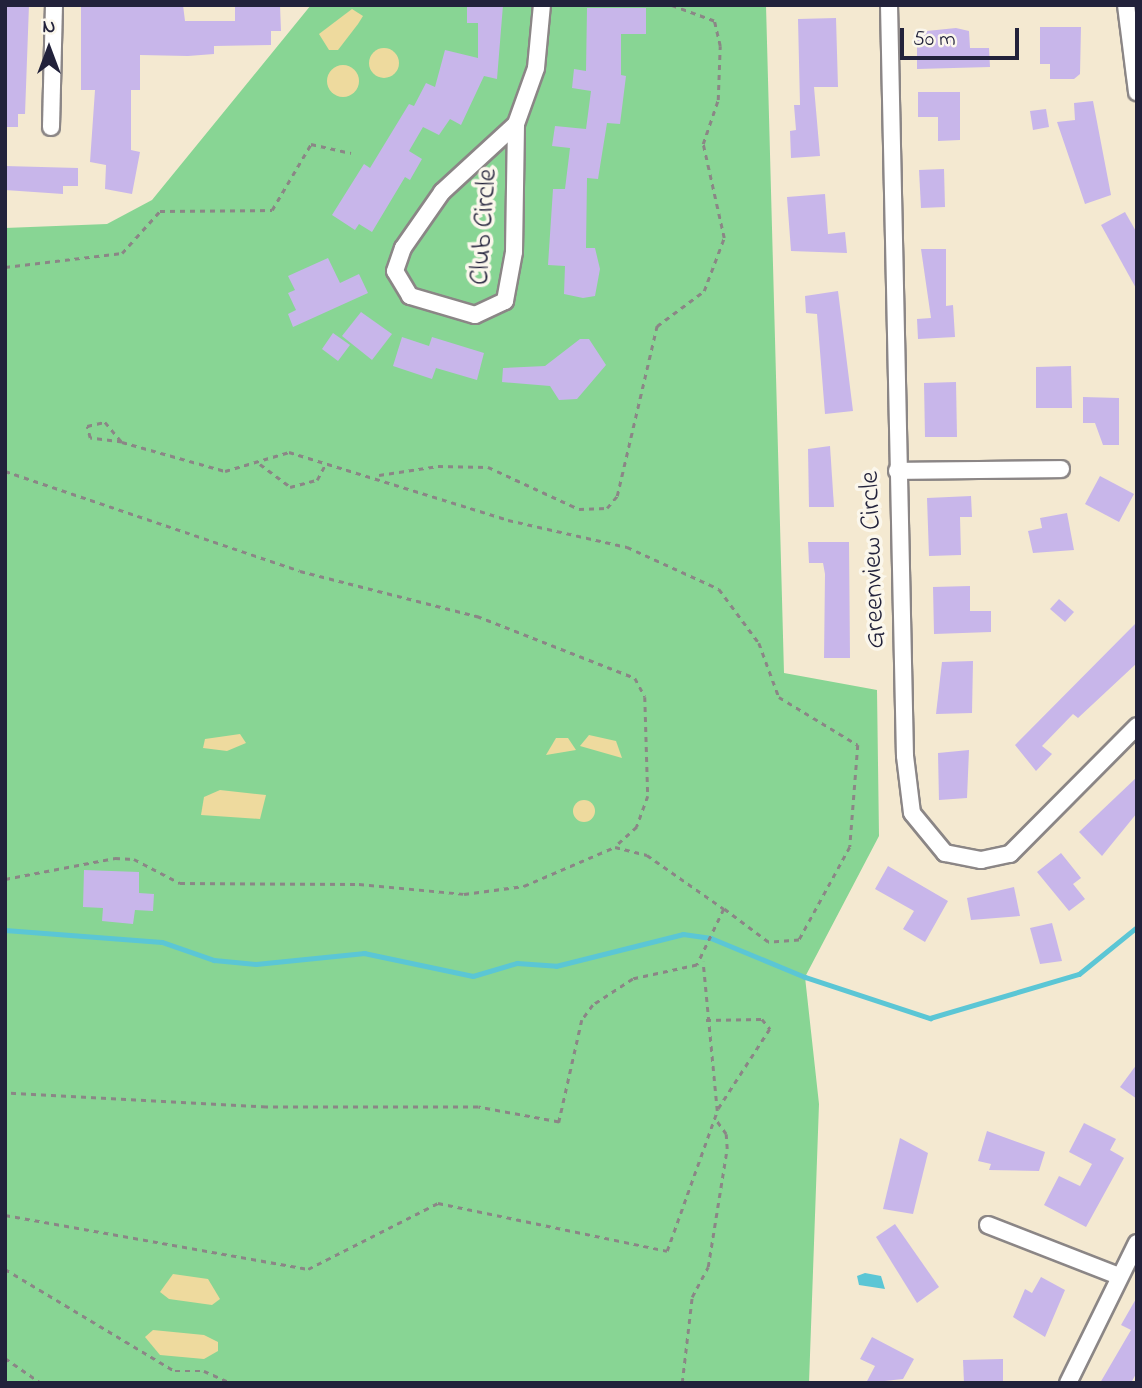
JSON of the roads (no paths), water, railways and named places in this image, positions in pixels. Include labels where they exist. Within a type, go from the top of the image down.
[{"type":"street","points":[[51,127],[54,5]]},
{"type":"street","name":"Club Circle","points":[[516,124],[442,192],[403,248],[395,271],[410,296],[475,315],[505,301],[514,252],[516,124],[536,68],[542,5]]},
{"type":"street","name":"Greenview Circle","points":[[889,5],[906,793],[932,842],[963,859],[1010,854],[1137,726]]},
{"type":"street","points":[[1126,5],[1137,92]]},
{"type":"street","points":[[897,471],[1061,470]]},
{"type":"street","points":[[988,1225],[1119,1276]]},
{"type":"street","points":[[1068,1383],[1137,1243]]},
{"type":"water","points":[[865,1273],[881,1276],[885,1289],[859,1285],[857,1276]]},
{"type":"waterway","points":[[5,930],[162,942],[214,960],[256,964],[364,953],[473,976],[517,963],[556,966],[683,934],[711,938],[805,977],[930,1018],[1079,974],[1137,927]]}]
